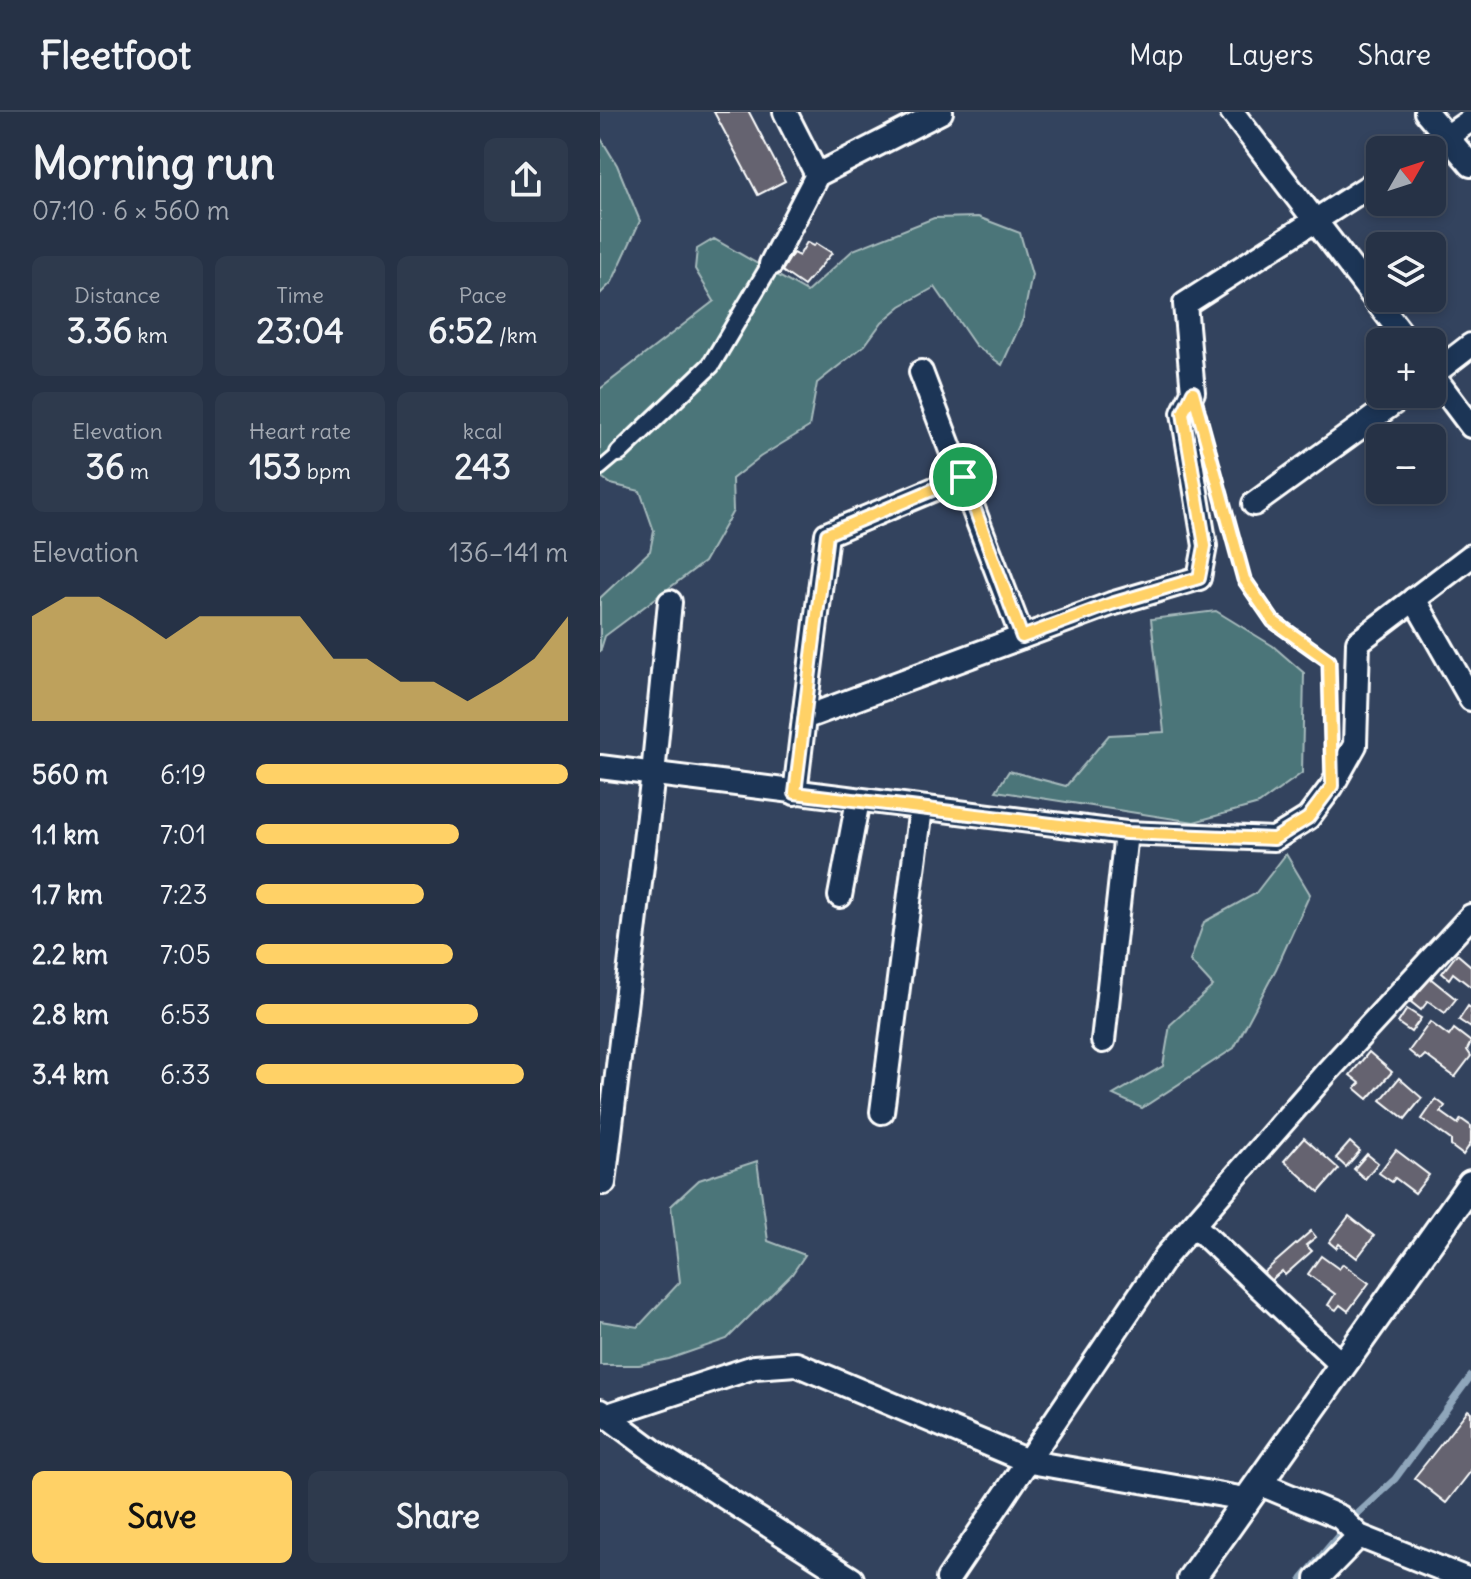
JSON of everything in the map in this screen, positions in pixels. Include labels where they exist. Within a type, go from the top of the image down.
[{"type":"street","points":[[785,112],[817,175]]},
{"type":"street","points":[[619,453],[711,365],[771,264],[817,175],[941,112]]},
{"type":"street","points":[[1232,112],[1398,328]]},
{"type":"street","points":[[1426,112],[1471,165]]},
{"type":"street","points":[[1448,137],[1471,120]]},
{"type":"street","points":[[804,718],[1111,604],[1199,578],[1205,546],[1183,413],[1193,392],[1185,304],[1366,188]]},
{"type":"street","points":[[1446,364],[1471,345]]},
{"type":"street","points":[[921,372],[1022,637]]},
{"type":"street","points":[[1446,393],[1471,426]]},
{"type":"street","points":[[1254,504],[1387,408]]},
{"type":"street","points":[[795,793],[827,534],[963,477]]},
{"type":"street","points":[[600,767],[1126,833],[1274,839],[1308,818],[1332,786],[1355,745],[1358,642],[1471,556]]},
{"type":"street","points":[[1414,599],[1471,699]]},
{"type":"street","points":[[604,1183],[653,774],[670,602]]},
{"type":"street","points":[[840,896],[858,800]]},
{"type":"street","points":[[882,1112],[921,808]]},
{"type":"street","points":[[1103,1041],[1126,833]]},
{"type":"street","points":[[948,1579],[1030,1462],[1166,1256],[1471,916]]},
{"type":"street","points":[[1191,1579],[1471,1184]]},
{"type":"street","points":[[1194,1225],[1343,1366]]},
{"type":"street","points":[[604,1413],[754,1367],[796,1364],[1030,1462],[1252,1491],[1340,1517],[1359,1536],[1467,1579]]},
{"type":"street","points":[[604,1413],[659,1455],[852,1579]]},
{"type":"street","points":[[1317,1579],[1359,1536]]},
{"type":"lane","points":[[1193,392],[1244,579],[1273,621],[1329,661],[1332,786]]},
{"type":"lane","points":[[600,469],[619,453]]},
{"type":"green space","points":[[600,137],[617,165],[640,221],[612,282],[600,294]]},
{"type":"green space","points":[[978,217],[1020,233],[1032,275],[1023,319],[1002,365],[975,345],[935,287],[901,306],[882,322],[865,345],[817,383],[809,427],[760,457],[732,479],[733,511],[704,562],[605,636],[600,652],[600,598],[650,551],[654,531],[640,491],[611,484],[600,476],[600,389],[714,301],[695,269],[697,249],[714,239],[807,292],[853,250],[934,218]]},
{"type":"green space","points":[[1216,611],[1273,646],[1304,673],[1302,773],[1259,804],[1194,822],[996,791],[1009,771],[1066,786],[1109,735],[1164,732],[1151,619]]},
{"type":"green space","points":[[1286,854],[1310,894],[1276,969],[1234,1048],[1142,1108],[1113,1095],[1163,1066],[1170,1025],[1213,986],[1190,961],[1204,922],[1255,894]]},
{"type":"green space","points":[[757,1161],[768,1241],[805,1255],[792,1274],[727,1339],[669,1359],[639,1365],[600,1365],[600,1321],[638,1327],[680,1282],[671,1206],[699,1180]]},
{"type":"building","points":[[714,112],[749,112],[785,181],[758,195]]},
{"type":"building","points":[[807,242],[814,246],[816,243],[832,253],[804,286],[782,271],[793,253],[799,256]]},
{"type":"building","points":[[1457,954],[1471,966],[1471,987],[1453,973],[1449,979],[1442,973]]},
{"type":"building","points":[[1430,978],[1456,999],[1445,1013],[1428,1001],[1421,1010],[1411,1002]]},
{"type":"building","points":[[1468,1006],[1471,1009],[1471,1028],[1459,1020]]},
{"type":"building","points":[[1407,1009],[1421,1018],[1411,1032],[1398,1023]]},
{"type":"building","points":[[1430,1022],[1449,1036],[1454,1029],[1471,1042],[1467,1050],[1471,1056],[1455,1077],[1425,1055],[1420,1060],[1409,1051]]},
{"type":"building","points":[[1369,1052],[1392,1072],[1368,1099],[1355,1088],[1360,1083],[1350,1075]]},
{"type":"building","points":[[1399,1078],[1422,1098],[1405,1119],[1381,1100]]},
{"type":"building","points":[[1436,1099],[1445,1106],[1441,1112],[1458,1124],[1461,1119],[1471,1126],[1471,1143],[1463,1155],[1451,1146],[1451,1140],[1422,1119]]},
{"type":"building","points":[[1304,1138],[1339,1169],[1319,1192],[1284,1161]]},
{"type":"building","points":[[1350,1142],[1360,1151],[1346,1167],[1336,1158]]},
{"type":"building","points":[[1396,1150],[1429,1175],[1415,1193],[1395,1178],[1392,1182],[1379,1173]]},
{"type":"building","points":[[1367,1154],[1378,1163],[1365,1179],[1354,1169]]},
{"type":"building","points":[[1349,1216],[1374,1236],[1357,1258],[1339,1244],[1336,1248],[1329,1242]]},
{"type":"building","points":[[1311,1231],[1316,1237],[1306,1245],[1312,1251],[1285,1275],[1282,1271],[1270,1281],[1263,1273]]},
{"type":"building","points":[[1321,1256],[1339,1269],[1343,1264],[1369,1283],[1348,1311],[1340,1305],[1336,1310],[1328,1305],[1335,1294],[1308,1274]]},
{"type":"building","points":[[1468,1410],[1471,1412],[1471,1471],[1446,1503],[1414,1478]]},
{"type":"waterway","points":[[1302,1579],[1353,1518],[1395,1479],[1471,1376]]},
{"type":"route","points":[[1193,392],[1244,579],[1273,621],[1329,661],[1332,786],[1308,818],[1274,839],[1126,833],[795,793],[827,534],[963,477],[1022,637],[1111,604],[1199,578],[1205,546],[1183,413],[1193,392]]}]
